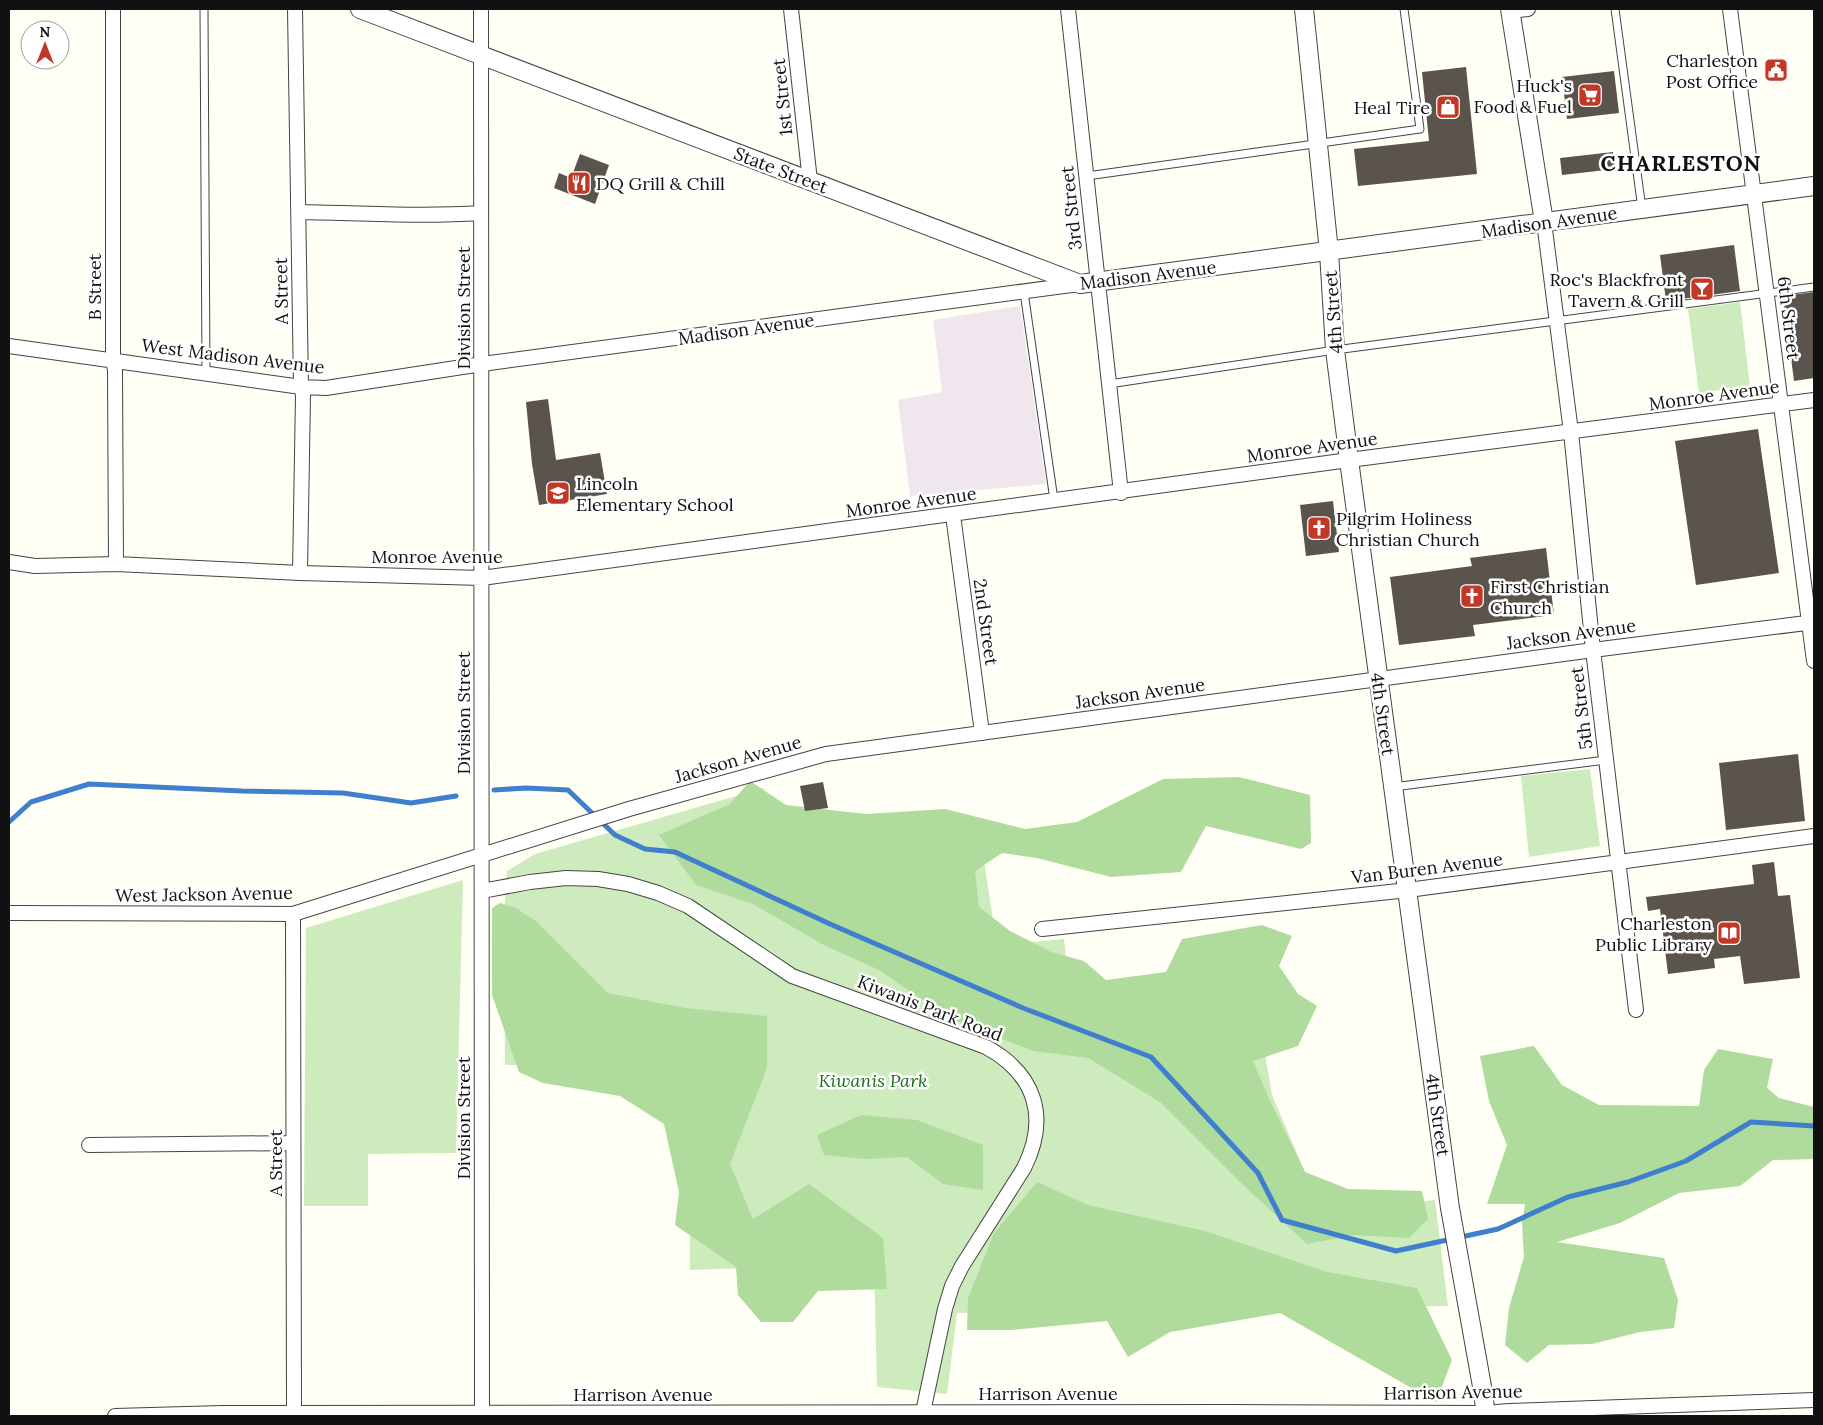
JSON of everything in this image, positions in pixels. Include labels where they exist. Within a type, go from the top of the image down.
[{"type":"street","name":"B Street","points":[[113,9],[113,360],[115,370],[116,564]]},
{"type":"street","name":"A Street","points":[[295,9],[301,387],[303,395],[300,573]]},
{"type":"street","name":"State Street","points":[[360,9],[1080,284]]},
{"type":"street","name":"Division Street","points":[[481,9],[482,1415]]},
{"type":"street","name":"1st Street","points":[[791,9],[810,181]]},
{"type":"street","name":"3rd Street","points":[[1068,9],[1121,493]]},
{"type":"street","name":"4th Street","points":[[1304,9],[1329,252],[1335,350],[1349,460],[1450,1208],[1486,1415]]},
{"type":"street","points":[[1528,9],[1510,10],[1544,222]]},
{"type":"street","name":"6th Street","points":[[1730,9],[1781,405],[1812,622],[1814,661]]},
{"type":"street","name":"Madison Avenue","points":[[482,364],[1814,186]]},
{"type":"street","points":[[299,212],[377,215],[481,213]]},
{"type":"street","name":"5th Street","points":[[1544,222],[1571,432],[1593,650],[1636,1010]]},
{"type":"street","name":"West Madison Avenue","points":[[9,346],[301,387],[326,388],[482,364]]},
{"type":"street","name":"Monroe Avenue","points":[[9,562],[35,566],[116,564],[300,573],[482,578],[1054,500],[1121,493],[1349,460],[1814,400]]},
{"type":"street","name":"2nd Street","points":[[953,515],[982,733]]},
{"type":"street","name":"Jackson Avenue","points":[[482,855],[629,809],[826,754],[1812,622]]},
{"type":"street","name":"Van Buren Avenue","points":[[1042,929],[1408,890],[1814,836]]},
{"type":"street","name":"West Jackson Avenue","points":[[9,913],[294,914],[482,855]]},
{"type":"street","name":"Kiwanis Park Road","points":[[482,891],[530,882],[566,878],[598,879],[628,884],[658,893],[688,906],[792,976],[986,1047],[1001,1055],[1015,1067],[1026,1082],[1033,1099],[1037,1117],[1034,1144],[1024,1168],[962,1266],[952,1286],[944,1309],[923,1412]]},
{"type":"street","name":"A Street","points":[[288,1413],[294,1143],[294,914]]},
{"type":"street","points":[[88,1144],[294,1143]]},
{"type":"street","name":"Harrison Avenue","points":[[115,1416],[288,1413],[482,1415],[923,1412],[1486,1415],[1509,1411],[1814,1400]]},
{"type":"lane","points":[[204,9],[206,374]]},
{"type":"lane","points":[[1087,176],[1420,128],[1404,9]]},
{"type":"lane","points":[[1615,9],[1642,209]]},
{"type":"lane","points":[[1109,384],[1335,350],[1814,287]]},
{"type":"lane","points":[[1024,292],[1054,500]]},
{"type":"lane","points":[[1393,787],[1606,760]]},
{"type":"shaded area","points":[[1020,306],[1046,484],[910,496],[898,400],[942,392],[933,320]]},
{"type":"green space","points":[[1740,302],[1750,386],[1699,393],[1688,309]]},
{"type":"green space","points":[[1590,769],[1600,846],[1529,857],[1521,776]]},
{"type":"green space","points":[[1239,777],[1310,795],[1311,843],[1301,849],[1206,826],[1181,872],[1111,877],[1037,858],[1002,853],[975,871],[979,907],[1010,931],[1051,952],[1084,961],[1106,980],[1166,972],[1182,939],[1262,925],[1292,936],[1279,966],[1298,994],[1317,1006],[1298,1046],[1253,1061],[1271,1103],[1305,1172],[1348,1189],[1422,1191],[1428,1219],[1409,1238],[1354,1235],[1307,1244],[1241,1183],[1160,1102],[1088,1058],[1033,1051],[947,1017],[879,970],[822,944],[753,904],[696,885],[659,835],[730,804],[750,781],[786,805],[866,814],[945,809],[1025,829],[1077,822],[1163,779]]},
{"type":"green space","name":"Kiwanis Park","points":[[764,788],[766,837],[982,848],[997,945],[1064,939],[1071,1001],[1259,989],[1266,1060],[1272,1095],[1305,1172],[1336,1205],[1390,1205],[1435,1200],[1448,1306],[957,1313],[947,1394],[877,1387],[874,1264],[690,1270],[689,1064],[505,1065],[504,912],[507,871],[535,854]]},
{"type":"green space","points":[[463,880],[456,1153],[368,1154],[368,1206],[304,1206],[306,928]]},
{"type":"green space","points":[[500,903],[516,908],[537,922],[608,993],[685,1008],[767,1016],[767,1068],[730,1164],[753,1219],[809,1184],[883,1238],[887,1289],[818,1291],[793,1322],[761,1322],[738,1295],[736,1267],[675,1225],[679,1192],[664,1124],[620,1096],[543,1083],[519,1072],[492,995],[492,908]]},
{"type":"green space","points":[[1534,1046],[1562,1085],[1599,1105],[1699,1106],[1704,1070],[1718,1049],[1773,1059],[1767,1088],[1779,1098],[1814,1107],[1814,1159],[1773,1160],[1740,1186],[1679,1193],[1620,1223],[1557,1242],[1664,1258],[1678,1300],[1674,1328],[1640,1332],[1592,1344],[1549,1345],[1527,1363],[1505,1345],[1509,1308],[1524,1257],[1522,1223],[1525,1204],[1487,1204],[1507,1145],[1489,1101],[1480,1056]]},
{"type":"green space","points":[[861,1115],[917,1120],[983,1145],[983,1190],[943,1184],[907,1157],[865,1159],[824,1155],[817,1135]]},
{"type":"green space","points":[[1037,1182],[1088,1205],[1205,1231],[1327,1272],[1417,1288],[1452,1360],[1436,1402],[1280,1313],[1170,1332],[1128,1357],[1107,1321],[1011,1330],[967,1330],[968,1298],[994,1233]]},
{"type":"building","name":"Heal Tire","points":[[1466,67],[1477,174],[1358,186],[1354,149],[1429,141],[1422,72]]},
{"type":"building","name":"Huck's Food & Fuel","points":[[1614,71],[1619,113],[1567,119],[1562,77]]},
{"type":"building","points":[[1613,152],[1615,169],[1562,175],[1560,158]]},
{"type":"building","name":"DQ Grill & Chill","points":[[580,154],[609,165],[595,204],[554,188],[559,173],[571,178]]},
{"type":"building","points":[[1734,245],[1740,291],[1666,301],[1660,255]]},
{"type":"building","points":[[1814,292],[1814,378],[1794,381],[1783,296]]},
{"type":"building","points":[[548,399],[556,460],[600,453],[607,494],[539,505],[532,464],[526,402]]},
{"type":"building","points":[[1758,429],[1779,573],[1696,585],[1675,441]]},
{"type":"building","name":"Pilgrim Holiness Christian Church","points":[[1333,501],[1339,552],[1306,556],[1300,505]]},
{"type":"building","name":"First Christian Church","points":[[1546,548],[1554,615],[1473,625],[1475,636],[1399,645],[1390,577],[1472,566],[1470,558]]},
{"type":"building","points":[[1798,754],[1805,821],[1726,830],[1719,763]]},
{"type":"building","points":[[823,782],[828,808],[805,811],[800,786]]},
{"type":"building","name":"Charleston Public Library","points":[[1774,862],[1778,896],[1790,895],[1800,978],[1744,984],[1740,956],[1714,959],[1715,968],[1668,974],[1660,909],[1648,911],[1646,897],[1754,884],[1752,865]]},
{"type":"waterway","points":[[9,822],[31,802],[89,784],[242,791],[343,793],[411,803],[456,796]]},
{"type":"waterway","points":[[494,790],[526,788],[568,790],[615,835],[645,849],[675,852],[830,924],[1023,1008],[1151,1057],[1258,1173],[1282,1220],[1396,1251],[1498,1229],[1568,1197],[1628,1182],[1686,1161],[1751,1122],[1814,1126]]},
{"type":"place","name":"Charleston Post Office","points":[[1776,70]]},
{"type":"place","name":"Huck's Food & Fuel","points":[[1590,95]]},
{"type":"place","name":"Heal Tire","points":[[1448,107]]},
{"type":"place","name":"DQ Grill & Chill","points":[[579,183]]},
{"type":"place","name":"Roc's Blackfront Tavern & Grill","points":[[1702,289]]},
{"type":"place","name":"Lincoln Elementary School","points":[[558,493]]},
{"type":"place","name":"Pilgrim Holiness Christian Church","points":[[1319,528]]},
{"type":"place","name":"First Christian Church","points":[[1472,596]]},
{"type":"place","name":"Charleston Public Library","points":[[1729,933]]},
{"type":"district","name":"CHARLESTON","points":[[1681,163]]}]
